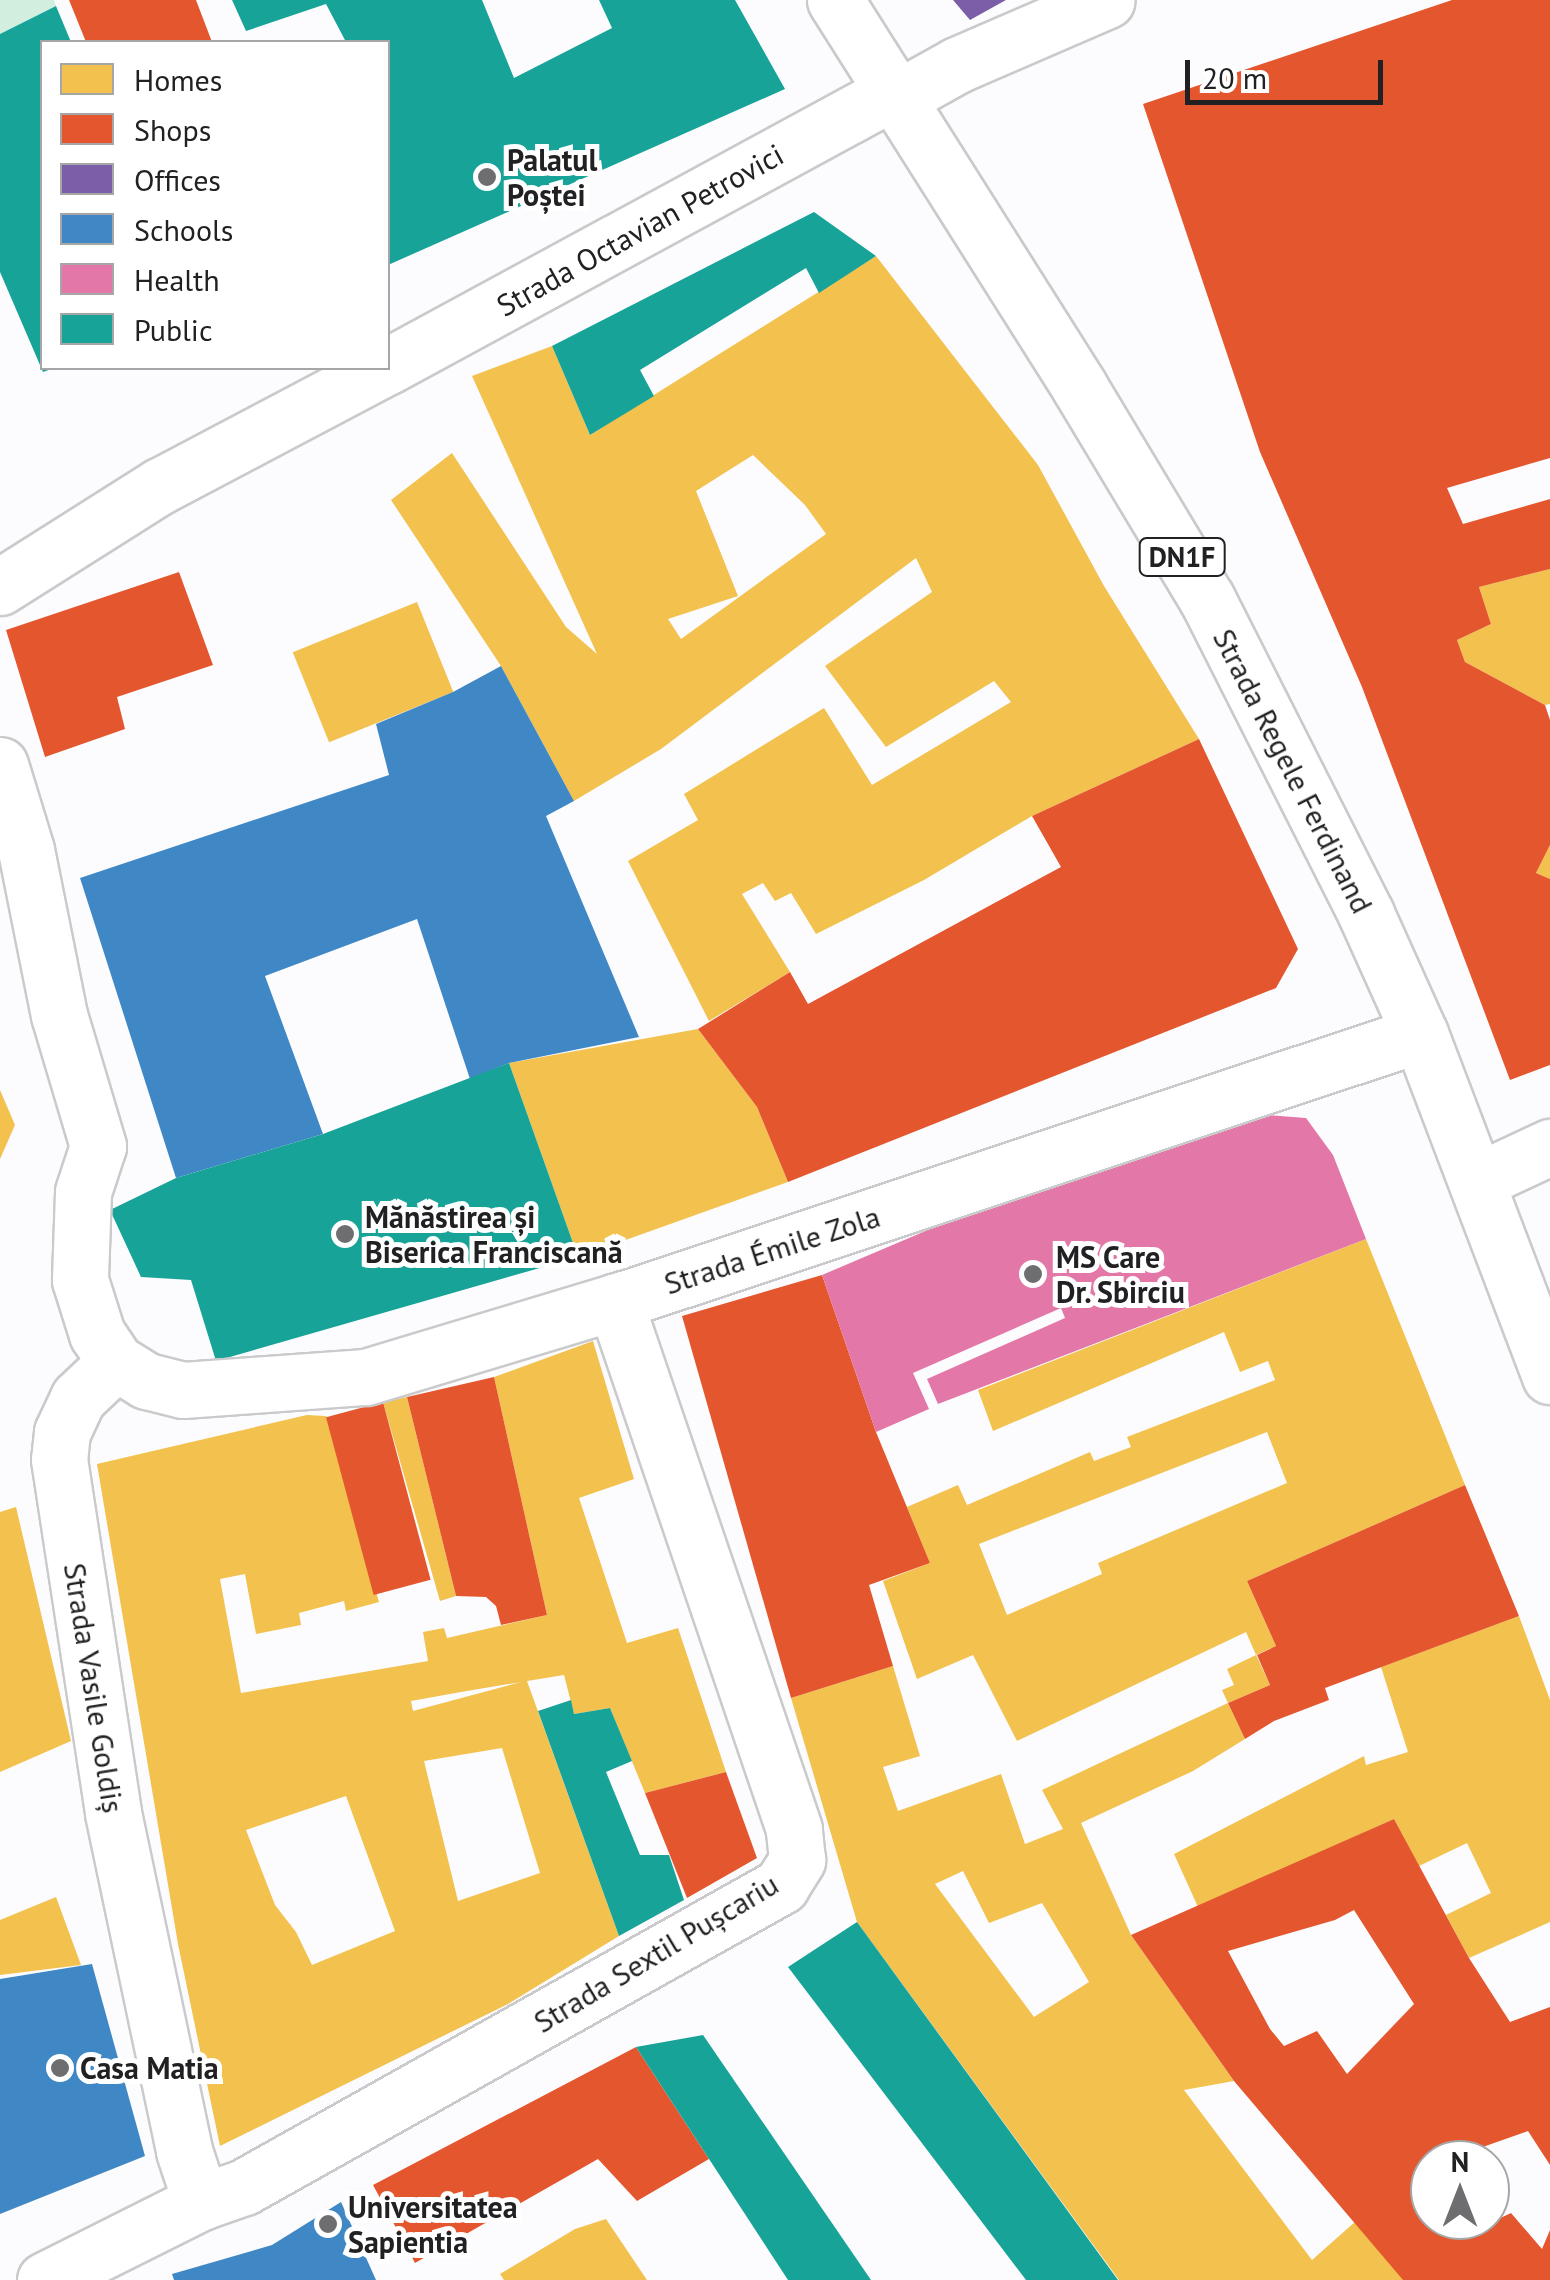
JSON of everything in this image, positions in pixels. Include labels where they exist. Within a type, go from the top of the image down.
[{"type":"street","name":"Strada Regele Ferdinand","points":[[836,0],[1080,388],[1207,600],[1366,914],[1420,1034],[1550,1376]]},
{"type":"street","name":"Strada Octavian Petrovici","points":[[390,364],[894,96],[1108,0]]},
{"type":"street","name":"Strada Octavian Petrovici","points":[[0,587],[160,486],[378,370]]},
{"type":"street","points":[[0,764],[26,850],[90,1169],[80,1280],[97,1334],[116,1362]]},
{"type":"street","name":"Strada Émile Zola","points":[[116,1362],[148,1381],[183,1390],[366,1377],[616,1302],[1420,1034]]},
{"type":"street","points":[[1477,1181],[1550,1147]]},
{"type":"street","name":"Strada Sextil Pușcariu","points":[[201,2202],[244,2187],[781,1886],[798,1860],[794,1829],[616,1302]]},
{"type":"street","name":"Strada Vasile Goldiș","points":[[116,1362],[78,1398],[62,1432],[59,1460],[113,1813],[184,2150],[201,2202]]},
{"type":"street","points":[[45,2280],[114,2266],[201,2202]]},
{"type":"green space","points":[[0,0],[54,0],[56,6],[0,34]]},
{"type":"building: Homes","points":[[876,256],[1038,465],[1104,586],[1199,739],[1032,816],[924,880],[816,934],[791,893],[775,901],[763,883],[742,894],[790,972],[709,1021],[628,861],[698,820],[684,794],[824,708],[872,785],[1011,702],[994,681],[886,747],[825,666],[932,592],[916,558],[661,749],[574,801],[501,666],[391,500],[452,453],[566,627],[597,654],[472,376],[552,346],[590,435]],"holes":[[[753,455],[805,505],[826,534],[681,639],[668,619],[738,596],[696,491]]]},
{"type":"building: Homes","points":[[1550,569],[1550,704],[1545,705],[1465,662],[1457,640],[1491,624],[1479,587]]},
{"type":"building: Homes","points":[[417,602],[453,692],[329,742],[293,652]]},
{"type":"building: Homes","points":[[1550,845],[1550,879],[1536,873]]},
{"type":"building: Homes","points":[[698,1029],[757,1107],[788,1182],[578,1257],[509,1063]]},
{"type":"building: Homes","points":[[0,1090],[15,1125],[0,1159]]},
{"type":"building: Homes","points":[[1366,1239],[1465,1485],[1247,1581],[1276,1646],[1256,1655],[1246,1632],[1017,1741],[973,1655],[917,1679],[883,1581],[930,1563],[907,1507],[958,1485],[967,1505],[1090,1452],[1094,1461],[1131,1447],[1127,1437],[1275,1380],[1268,1361],[1240,1372],[1224,1332],[993,1431],[978,1390]],"holes":[[[1267,1432],[1287,1483],[1098,1563],[1102,1574],[1007,1615],[979,1544]]]},
{"type":"building: Homes","points":[[593,1341],[634,1479],[579,1498],[627,1643],[678,1628],[726,1772],[645,1793],[610,1708],[574,1714],[564,1675],[527,1681],[619,1936],[508,2004],[220,2146],[178,1944],[97,1464],[307,1415],[326,1416],[379,1602],[346,1611],[344,1601],[299,1613],[301,1625],[256,1634],[245,1574],[220,1579],[241,1693],[428,1661],[423,1632],[444,1628],[447,1638],[547,1615],[494,1377]],"holes":[[[521,1682],[413,1711],[411,1701]],[[502,1748],[540,1873],[458,1901],[424,1761]],[[346,1796],[395,1931],[312,1965],[296,1932],[275,1905],[246,1830]]]},
{"type":"building: Homes","points":[[407,1397],[456,1596],[440,1601],[383,1402]]},
{"type":"building: Homes","points":[[16,1507],[71,1741],[0,1772],[0,1512]]},
{"type":"building: Homes","points":[[1519,1616],[1550,1700],[1550,1922],[1469,1958],[1446,1915],[1491,1893],[1467,1843],[1419,1866],[1394,1819],[1198,1907],[1174,1854],[1364,1756],[1366,1765],[1408,1752],[1381,1667]]},
{"type":"building: Homes","points":[[1256,1655],[1270,1685],[1228,1703],[1222,1690],[1234,1685],[1227,1669]]},
{"type":"building: Homes","points":[[893,1666],[920,1756],[883,1767],[898,1811],[1001,1774],[1025,1844],[1063,1829],[1042,1790],[1228,1703],[1245,1739],[1193,1771],[1081,1823],[1131,1935],[1234,2081],[1184,2090],[1312,2260],[1356,2221],[1392,2250],[1414,2280],[1119,2280],[857,1922],[791,1698]],"holes":[[[963,1871],[989,1923],[1042,1903],[1089,1982],[1034,2017],[935,1884]]]},
{"type":"building: Homes","points":[[56,1897],[81,1965],[0,1975],[0,1920]]},
{"type":"building: Homes","points":[[606,2219],[647,2280],[504,2280],[500,2274],[575,2229]]},
{"type":"building: Shops","points":[[69,0],[196,0],[211,40],[85,40]]},
{"type":"building: Shops","points":[[1452,0],[1550,0],[1550,458],[1447,488],[1463,524],[1550,499],[1550,569],[1479,587],[1491,624],[1457,640],[1465,662],[1545,705],[1550,720],[1550,845],[1536,873],[1550,879],[1550,1065],[1510,1080],[1362,687],[1260,452],[1143,104]]},
{"type":"building: Shops","points":[[179,572],[213,665],[117,697],[125,729],[45,757],[6,630]]},
{"type":"building: Shops","points":[[1199,739],[1298,949],[1276,988],[788,1182],[757,1107],[698,1029],[790,972],[808,1004],[1061,867],[1032,816]]},
{"type":"building: Shops","points":[[822,1275],[876,1432],[930,1563],[869,1585],[893,1666],[791,1698],[682,1316]]},
{"type":"building: Shops","points":[[494,1377],[547,1615],[501,1625],[496,1606],[486,1597],[456,1596],[407,1397]]},
{"type":"building: Shops","points":[[383,1402],[431,1580],[374,1595],[326,1417]]},
{"type":"building: Shops","points":[[1465,1485],[1519,1616],[1325,1688],[1329,1700],[1274,1721],[1245,1739],[1228,1703],[1270,1685],[1257,1655],[1276,1646],[1247,1581]]},
{"type":"building: Shops","points":[[726,1772],[757,1858],[687,1898],[645,1793]]},
{"type":"building: Shops","points":[[1394,1819],[1469,1958],[1510,2022],[1550,2007],[1550,2165],[1528,2131],[1503,2140],[1410,2140],[1410,2240],[1510,2240],[1511,2213],[1542,2249],[1550,2230],[1550,2280],[1403,2280],[1234,2081],[1131,1935]],"holes":[[[1354,1910],[1414,2004],[1347,2074],[1317,2031],[1284,2046],[1270,2029],[1228,1951],[1335,1920]]]},
{"type":"building: Shops","points":[[636,2047],[709,2159],[637,2201],[598,2159],[415,2263],[373,2185]]},
{"type":"building: Offices","points":[[953,0],[1006,0],[970,20]]},
{"type":"building: Schools","points":[[501,666],[574,801],[546,816],[639,1037],[509,1063],[470,1079],[417,919],[265,976],[323,1134],[176,1178],[80,878],[389,775],[376,724],[453,692]]},
{"type":"building: Schools","name":"Casa Matia","points":[[92,1964],[145,2156],[0,2214],[0,1979]]},
{"type":"building: Schools","name":"Universitatea Sapientia","points":[[341,2202],[376,2280],[174,2280],[172,2274],[272,2245]]},
{"type":"building: Health","points":[[1268,1115],[1306,1118],[1333,1155],[1366,1239],[938,1404],[927,1379],[1065,1318],[1061,1308],[913,1373],[929,1409],[876,1432],[822,1275],[949,1221]]},
{"type":"building: Public","name":"Palatul Poștei","points":[[232,0],[482,0],[514,78],[612,28],[599,0],[735,0],[785,89],[390,264],[390,40],[345,40],[326,4],[246,31]]},
{"type":"building: Public","points":[[56,6],[70,40],[40,40],[40,365],[0,272],[0,34]]},
{"type":"building: Public","points":[[814,212],[876,256],[819,293],[806,268],[640,370],[654,396],[590,435],[552,346]]},
{"type":"building: Public","name":"Mănăstirea și Biserica Franciscană","points":[[509,1063],[578,1257],[216,1361],[191,1280],[141,1277],[110,1210],[176,1178],[323,1134]]},
{"type":"building: Public","points":[[571,1700],[574,1714],[610,1708],[632,1761],[606,1772],[640,1855],[669,1855],[684,1900],[619,1936],[538,1711]]},
{"type":"building: Public","points":[[857,1922],[1118,2280],[1026,2280],[788,1967]]},
{"type":"building: Public","points":[[703,2035],[871,2280],[788,2280],[636,2047]]},
{"type":"place","name":"Palatul Poștei","points":[[487,177]]},
{"type":"place","name":"Mănăstirea și Biserica Franciscană","points":[[345,1234]]},
{"type":"place","name":"MS Care Dr. Sbirciu","points":[[1033,1274]]},
{"type":"place","name":"Casa Matia","points":[[60,2068]]},
{"type":"place","name":"Universitatea Sapientia","points":[[328,2224]]}]
